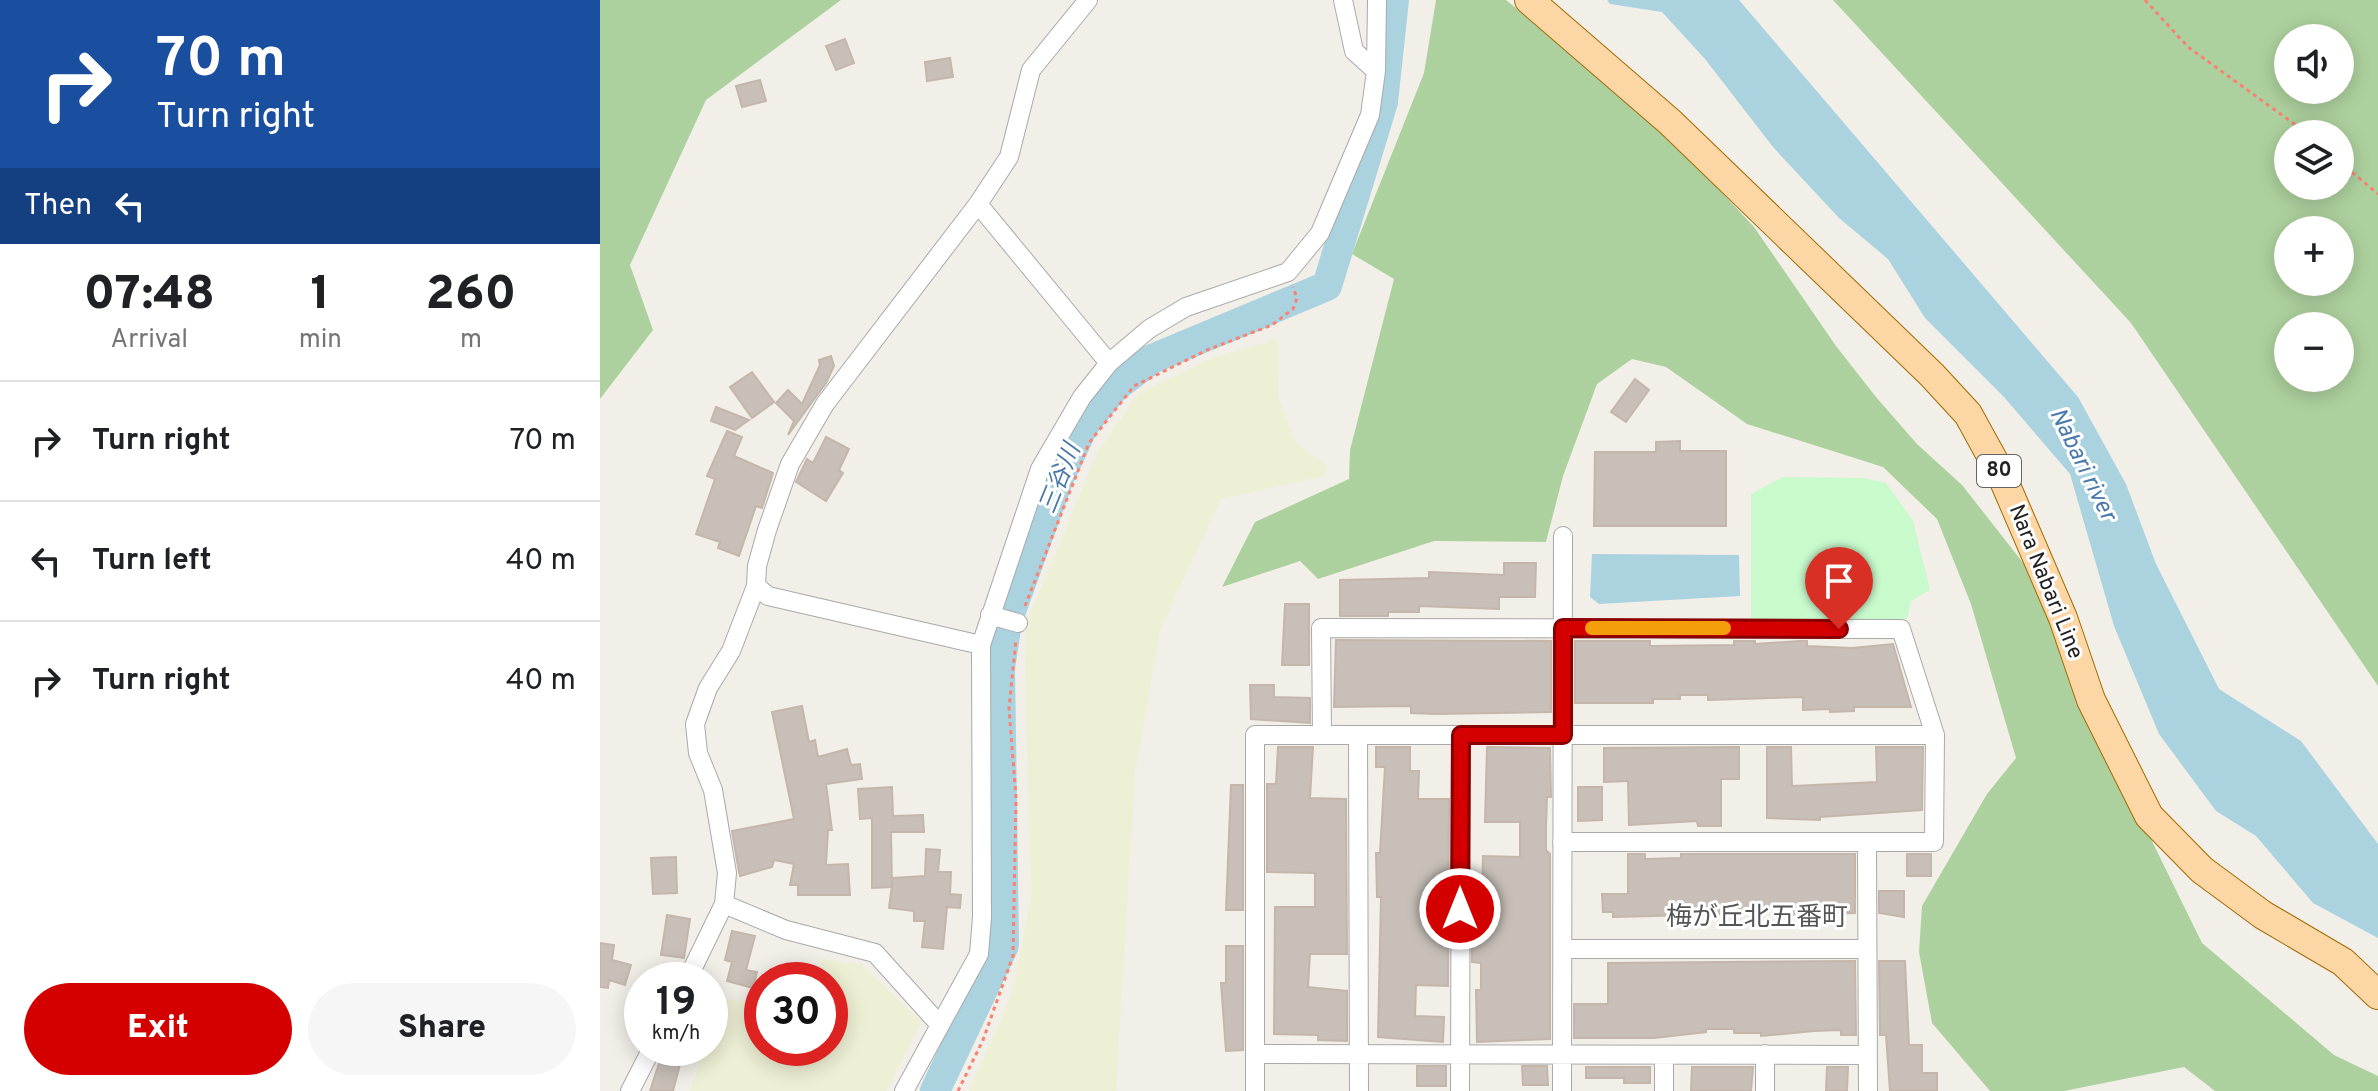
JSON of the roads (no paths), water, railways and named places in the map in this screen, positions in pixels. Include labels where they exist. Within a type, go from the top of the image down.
[{"type":"main road","name":"Nara Nabari Line","points":[[1529,0],[1670,122],[1932,375],[1968,414],[2007,487],[2063,618],[2091,700],[2149,816],[2202,870],[2263,915],[2343,962],[2378,995]]},
{"type":"street","points":[[696,962],[724,904],[727,873],[721,827],[713,790],[698,753],[695,724],[708,688],[731,651],[756,586],[767,530],[790,464],[825,404],[978,204],[1009,157],[1031,70],[1088,0]]},
{"type":"street","points":[[1343,0],[1354,51],[1376,71]]},
{"type":"street","points":[[904,1091],[979,954],[982,917],[981,645],[1040,469],[1082,397],[1109,363],[1149,329],[1186,307],[1288,272],[1320,233],[1348,174],[1370,115],[1376,71],[1377,0]]},
{"type":"street","points":[[978,204],[1109,363]]},
{"type":"street","points":[[1562,1091],[1563,536]]},
{"type":"street","points":[[756,586],[768,596],[981,645]]},
{"type":"street","points":[[990,615],[1016,623]]},
{"type":"street","points":[[1322,735],[1321,628],[1901,629],[1935,735],[1934,842],[1562,842]]},
{"type":"street","points":[[1255,1091],[1255,735],[1935,735]]},
{"type":"street","points":[[1358,735],[1359,1091]]},
{"type":"street","points":[[1460,1091],[1461,735]]},
{"type":"street","points":[[1867,843],[1868,1091]]},
{"type":"street","points":[[724,904],[786,930],[875,953],[939,1024]]},
{"type":"street","points":[[1563,949],[1867,949]]},
{"type":"street","points":[[1255,1054],[1867,1055]]},
{"type":"street","points":[[1765,1054],[1765,1091]]},
{"type":"street","points":[[1664,1055],[1664,1091]]},
{"type":"street","points":[[630,1091],[643,1066]]},
{"type":"water","name":"Nabari river","points":[[1607,0],[1739,0],[2078,397],[2126,484],[2156,564],[2219,689],[2301,741],[2378,844],[2378,938],[2313,903],[2256,836],[2216,811],[2159,734],[2114,626],[2070,474],[2004,397],[1925,318],[1888,259],[1839,218],[1773,147],[1705,59],[1662,12],[1610,4]]},
{"type":"water","points":[[1592,554],[1739,555],[1740,596],[1599,604],[1590,597]]},
{"type":"waterway","name":"三谷川","points":[[935,1091],[1004,945],[1000,668],[1007,622],[1059,478],[1084,425],[1115,387],[1152,359],[1327,286],[1383,102],[1394,0]]},
{"type":"district","name":"梅が丘北五番町","points":[[1757,918]]}]
